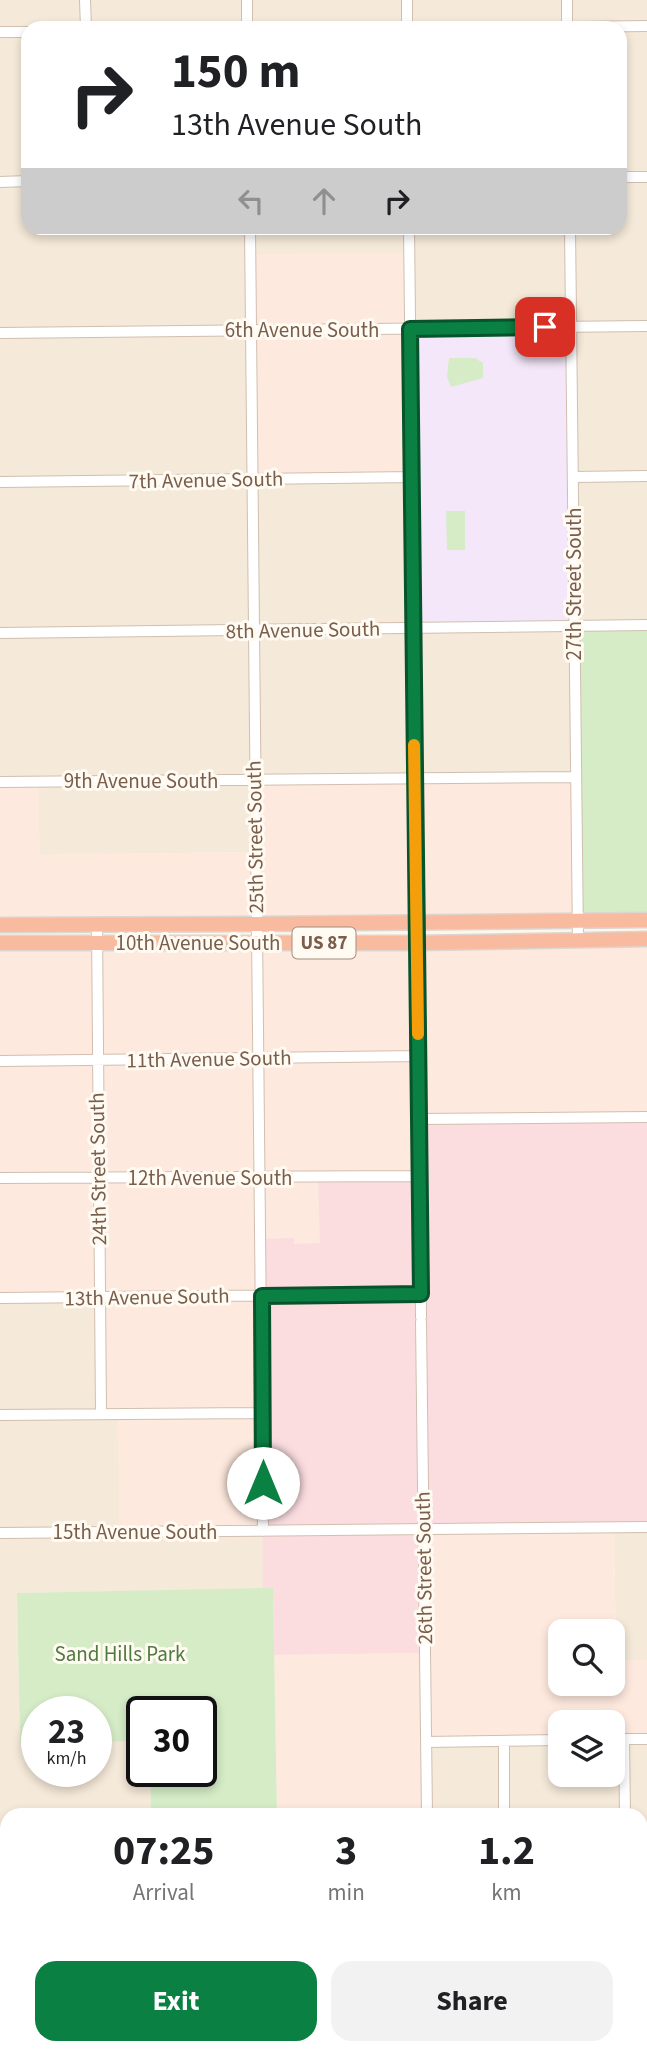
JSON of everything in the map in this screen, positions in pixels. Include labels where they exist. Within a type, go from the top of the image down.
[{"type":"highway","name":"10th Avenue South","points":[[0,925],[647,920]]},
{"type":"highway","name":"10th Avenue South","points":[[0,943],[418,943],[647,939]]},
{"type":"street","points":[[86,0],[86,21]]},
{"type":"street","points":[[247,0],[247,21]]},
{"type":"street","points":[[407,0],[407,21]]},
{"type":"street","points":[[567,0],[567,21]]},
{"type":"street","points":[[627,26],[647,26]]},
{"type":"street","points":[[0,32],[21,32]]},
{"type":"street","points":[[627,177],[647,177]]},
{"type":"street","points":[[0,182],[21,181]]},
{"type":"street","name":"25th Street South","points":[[250,235],[263,1531]]},
{"type":"street","name":"26th Street South","points":[[409,235],[427,1808]]},
{"type":"street","name":"27th Street South","points":[[570,235],[578,940]]},
{"type":"street","name":"6th Avenue South","points":[[0,333],[647,326]]},
{"type":"street","points":[[574,477],[647,476]]},
{"type":"street","name":"7th Avenue South","points":[[0,482],[411,477]]},
{"type":"street","name":"8th Avenue South","points":[[0,633],[647,625]]},
{"type":"street","name":"9th Avenue South","points":[[0,782],[575,777]]},
{"type":"street","name":"24th Street South","points":[[97,924],[101,1414]]},
{"type":"street","name":"11th Avenue South","points":[[0,1061],[419,1056]]},
{"type":"street","points":[[420,1119],[647,1116]]},
{"type":"street","name":"12th Avenue South","points":[[0,1178],[420,1176]]},
{"type":"street","name":"13th Avenue South","points":[[0,1298],[421,1294]]},
{"type":"street","points":[[0,1415],[263,1413]]},
{"type":"street","name":"15th Avenue South","points":[[0,1533],[647,1528]]},
{"type":"street","points":[[625,1739],[647,1739]]},
{"type":"street","points":[[426,1742],[548,1740]]},
{"type":"street","points":[[504,1741],[504,1808]]},
{"type":"street","points":[[625,1787],[625,1808]]},
{"type":"shaded area","points":[[0,0],[647,0],[647,625],[575,777],[255,852],[39,855],[38,782],[0,782]]},
{"type":"shaded area","points":[[410,253],[411,477],[252,479],[250,254]]},
{"type":"shaded area","points":[[571,327],[574,627],[413,628],[410,329]]},
{"type":"shaded area","points":[[575,777],[577,921],[0,925],[0,782],[38,782],[40,855],[255,852],[254,780]]},
{"type":"shaded area","points":[[647,939],[647,1116],[420,1176],[320,1244],[294,1244],[294,1239],[263,1531],[119,1532],[118,1414],[101,1414],[99,1298],[0,1298],[0,943]]},
{"type":"shaded area","points":[[647,1116],[647,1527],[425,1529],[425,1653],[274,1655],[273,1589],[263,1589],[260,1239],[294,1238],[294,1244],[320,1243],[318,1177],[420,1176],[420,1119]]},
{"type":"shaded area","points":[[100,1297],[118,1414],[263,1531],[263,1589],[17,1593],[21,1787],[112,1787],[112,1742],[126,1741],[126,1787],[150,1787],[151,1808],[0,1808],[0,1298]]},
{"type":"shaded area","points":[[647,1527],[647,1660],[625,1660],[625,1619],[615,1619],[614,1528]]},
{"type":"shaded area","points":[[614,1528],[615,1619],[548,1619],[548,1696],[625,1696],[625,1660],[647,1660],[647,1739],[625,1739],[625,1710],[548,1710],[548,1740],[427,1742],[427,1808],[277,1808],[274,1655],[425,1653],[424,1529]]},
{"type":"shaded area","points":[[625,1739],[647,1739],[647,1808],[427,1808],[426,1742],[548,1740],[548,1787],[625,1787]]},
{"type":"green space","points":[[449,358],[475,358],[483,363],[483,378],[451,387],[447,377]]},
{"type":"green space","points":[[446,511],[465,511],[465,550],[447,550]]},
{"type":"green space","points":[[647,626],[647,920],[577,921],[574,627]]},
{"type":"green space","name":"Sand Hills Park","points":[[273,1588],[277,1808],[151,1808],[150,1787],[217,1787],[217,1696],[126,1696],[126,1741],[112,1742],[112,1696],[21,1696],[20,1743],[17,1593]]},
{"type":"slow traffic","points":[[414,745],[418,1034]]},
{"type":"route","points":[[263,1483],[262,1296],[421,1294],[410,329],[545,327]]}]
